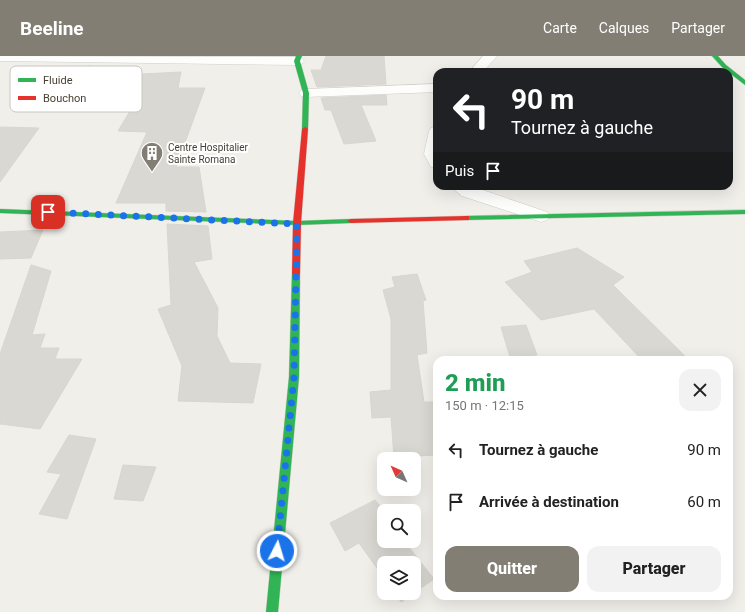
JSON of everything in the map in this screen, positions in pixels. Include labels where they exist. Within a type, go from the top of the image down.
[{"type":"street","points":[[480,68],[490,56]]},
{"type":"street","points":[[715,56],[726,68]]},
{"type":"street","points":[[0,57],[298,59],[306,93],[305,131],[297,224],[294,377],[272,612]]},
{"type":"street","points":[[733,74],[745,84]]},
{"type":"street","points":[[306,93],[433,88]]},
{"type":"street","points":[[465,190],[541,216]]},
{"type":"street","points":[[0,211],[297,224],[541,216],[745,212]]},
{"type":"building","points":[[326,56],[384,56],[386,84],[317,87],[311,70],[321,70]]},
{"type":"building","points":[[181,72],[178,88],[205,88],[176,167],[199,167],[206,212],[166,211],[166,203],[116,203],[147,132],[118,131],[129,112],[142,112],[142,74]]},
{"type":"building","points":[[386,95],[387,105],[361,105],[376,141],[344,144],[331,110],[325,110],[321,98]]},
{"type":"building","points":[[0,127],[39,128],[0,182]]},
{"type":"building","points":[[167,224],[208,226],[212,259],[194,262],[218,308],[217,336],[230,363],[261,364],[253,403],[178,401],[182,366],[158,309],[171,305]]},
{"type":"building","points":[[43,230],[31,258],[0,259],[0,232]]},
{"type":"building","points":[[577,248],[624,277],[613,285],[685,356],[638,356],[594,309],[541,320],[505,282],[532,272],[524,261]]},
{"type":"building","points":[[31,265],[51,271],[32,335],[45,334],[40,348],[59,348],[55,359],[82,359],[40,429],[0,424],[0,354]]},
{"type":"building","points":[[417,274],[426,300],[423,301],[427,353],[417,355],[424,402],[433,402],[433,455],[421,456],[421,452],[394,452],[391,417],[372,418],[370,392],[391,390],[391,319],[383,290],[395,287],[392,277]]},
{"type":"building","points":[[526,325],[537,355],[510,356],[501,327]]},
{"type":"building","points":[[69,435],[96,439],[67,519],[39,514],[61,474],[47,472]]},
{"type":"building","points":[[123,465],[156,467],[143,501],[114,499]]},
{"type":"building","points":[[375,500],[378,504],[377,504],[377,548],[410,548],[416,556],[377,556],[377,568],[359,543],[345,551],[330,523]]},
{"type":"building","points":[[421,563],[433,578],[433,580],[421,588]]},
{"type":"traffic: fast","points":[[299,56],[297,61],[306,93],[305,129]]},
{"type":"traffic: fast","points":[[715,56],[726,68]]},
{"type":"traffic: fast","points":[[733,73],[745,83]]},
{"type":"traffic: fast","points":[[0,211],[297,223],[351,221]]},
{"type":"traffic: fast","points":[[466,218],[745,212]]},
{"type":"traffic: fast","points":[[272,612],[294,377],[296,274]]},
{"type":"traffic: jam","points":[[296,274],[297,223],[305,129]]},
{"type":"traffic: jam","points":[[351,221],[466,218]]},
{"type":"place","name":"Centre Hospitalier Sainte Romana","points":[[152,172]]},
{"type":"route","points":[[48,212],[297,224],[294,377],[277,551]]}]
